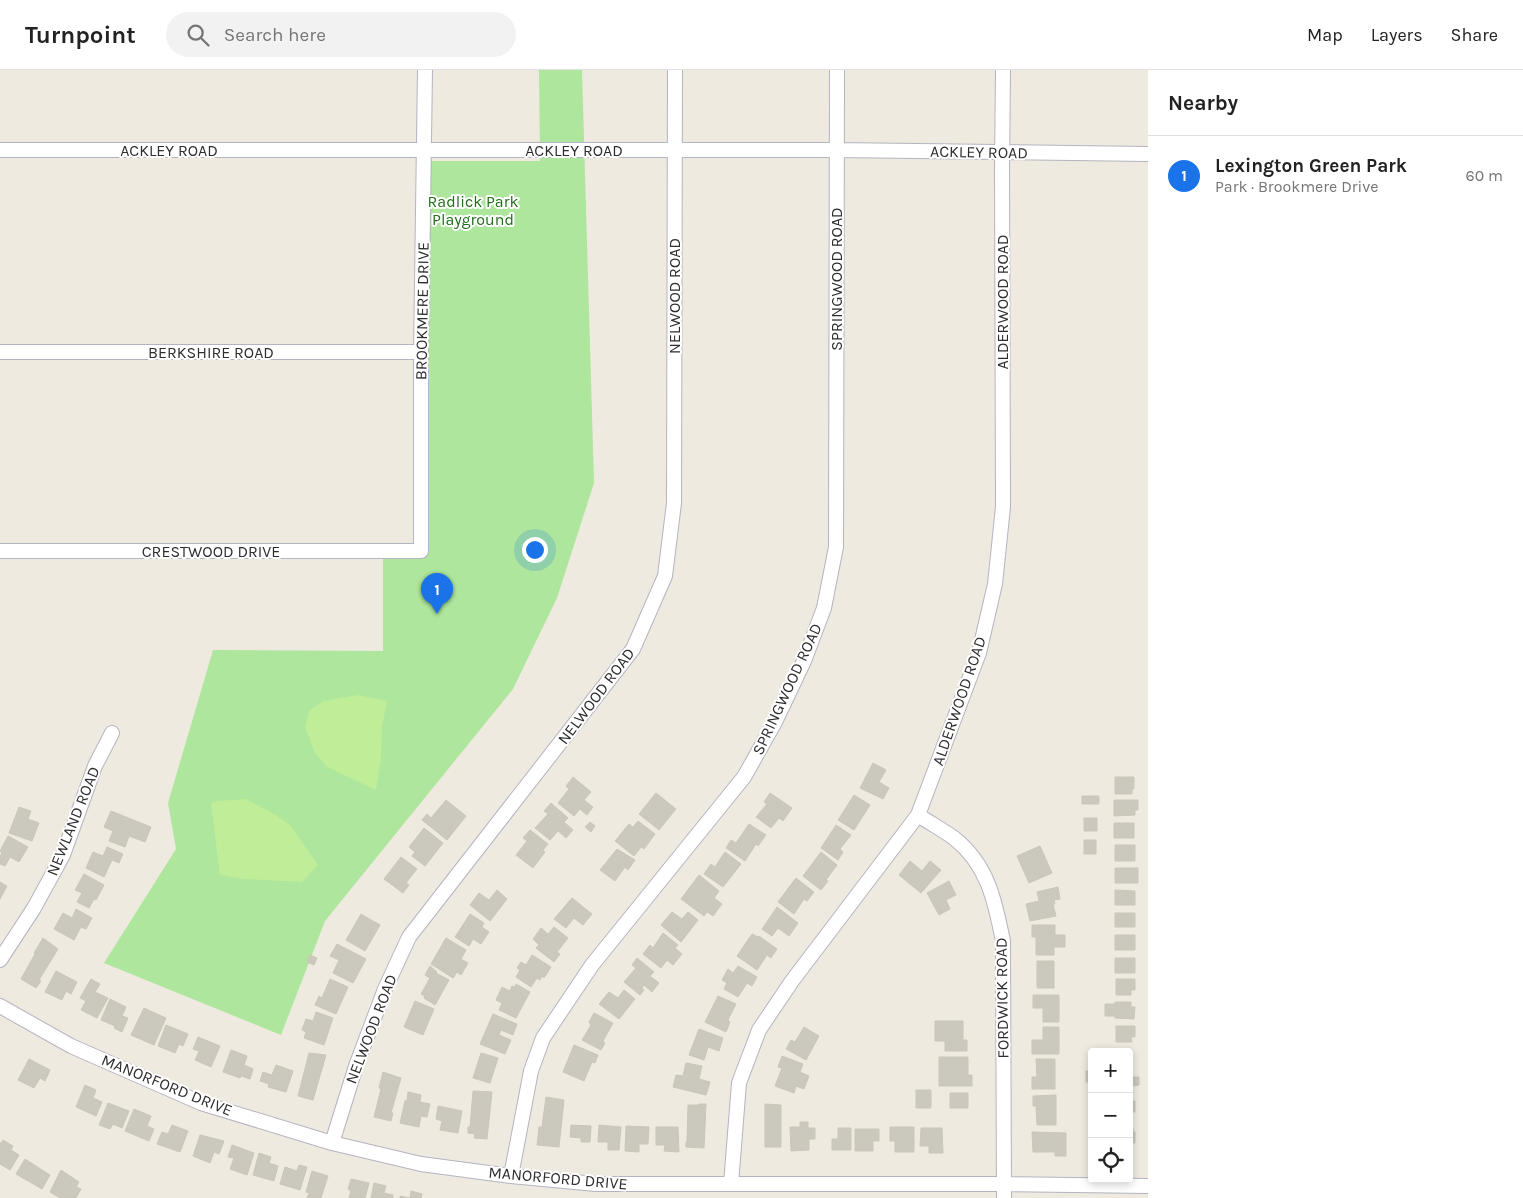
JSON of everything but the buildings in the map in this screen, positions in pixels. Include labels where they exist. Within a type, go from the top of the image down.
[{"type":"street","name":"BROOKMERE DRIVE","points":[[421,551],[421,352],[425,70]]},
{"type":"street","name":"NELWOOD ROAD","points":[[332,1144],[356,1066],[384,989],[409,937],[633,649],[666,576],[674,503],[675,70]]},
{"type":"street","name":"SPRINGWOOD ROAD","points":[[511,1176],[531,1070],[543,1038],[592,965],[744,777],[775,722],[804,661],[824,608],[836,547],[837,70]]},
{"type":"street","name":"ALDERWOOD ROAD","points":[[731,1184],[739,1083],[759,1030],[792,981],[918,815],[979,653],[995,584],[1003,506],[1003,70]]},
{"type":"street","name":"ACKLEY ROAD","points":[[0,150],[836,150],[1148,154]]},
{"type":"street","name":"BERKSHIRE ROAD","points":[[0,352],[421,352]]},
{"type":"street","name":"CRESTWOOD DRIVE","points":[[0,551],[421,551]]},
{"type":"street","name":"NEWLAND ROAD","points":[[0,960],[34,908],[63,856],[95,766],[112,733]]},
{"type":"street","name":"FORDWICK ROAD","points":[[918,815],[955,839],[980,866],[995,900],[1003,941],[1004,1191]]},
{"type":"street","name":"MANORFORD DRIVE","points":[[0,1006],[71,1046],[201,1103],[332,1144],[421,1164],[511,1176],[596,1184],[731,1184],[1004,1191],[1148,1186]]},
{"type":"green space","name":"Radlick Park Playground","points":[[539,70],[582,70],[594,483],[557,598],[513,689],[325,921],[281,1035],[104,963],[176,849],[168,803],[213,650],[383,651],[383,559],[413,558],[425,550],[429,161],[540,161]]},
{"type":"green space","points":[[358,695],[387,701],[382,727],[381,759],[376,790],[327,767],[315,753],[305,727],[309,711],[323,701]]},
{"type":"green space","points":[[246,799],[290,825],[318,865],[302,882],[244,879],[220,875],[211,803]]},
{"type":"place","name":"Lexington Green Park","points":[[437,614]]}]
